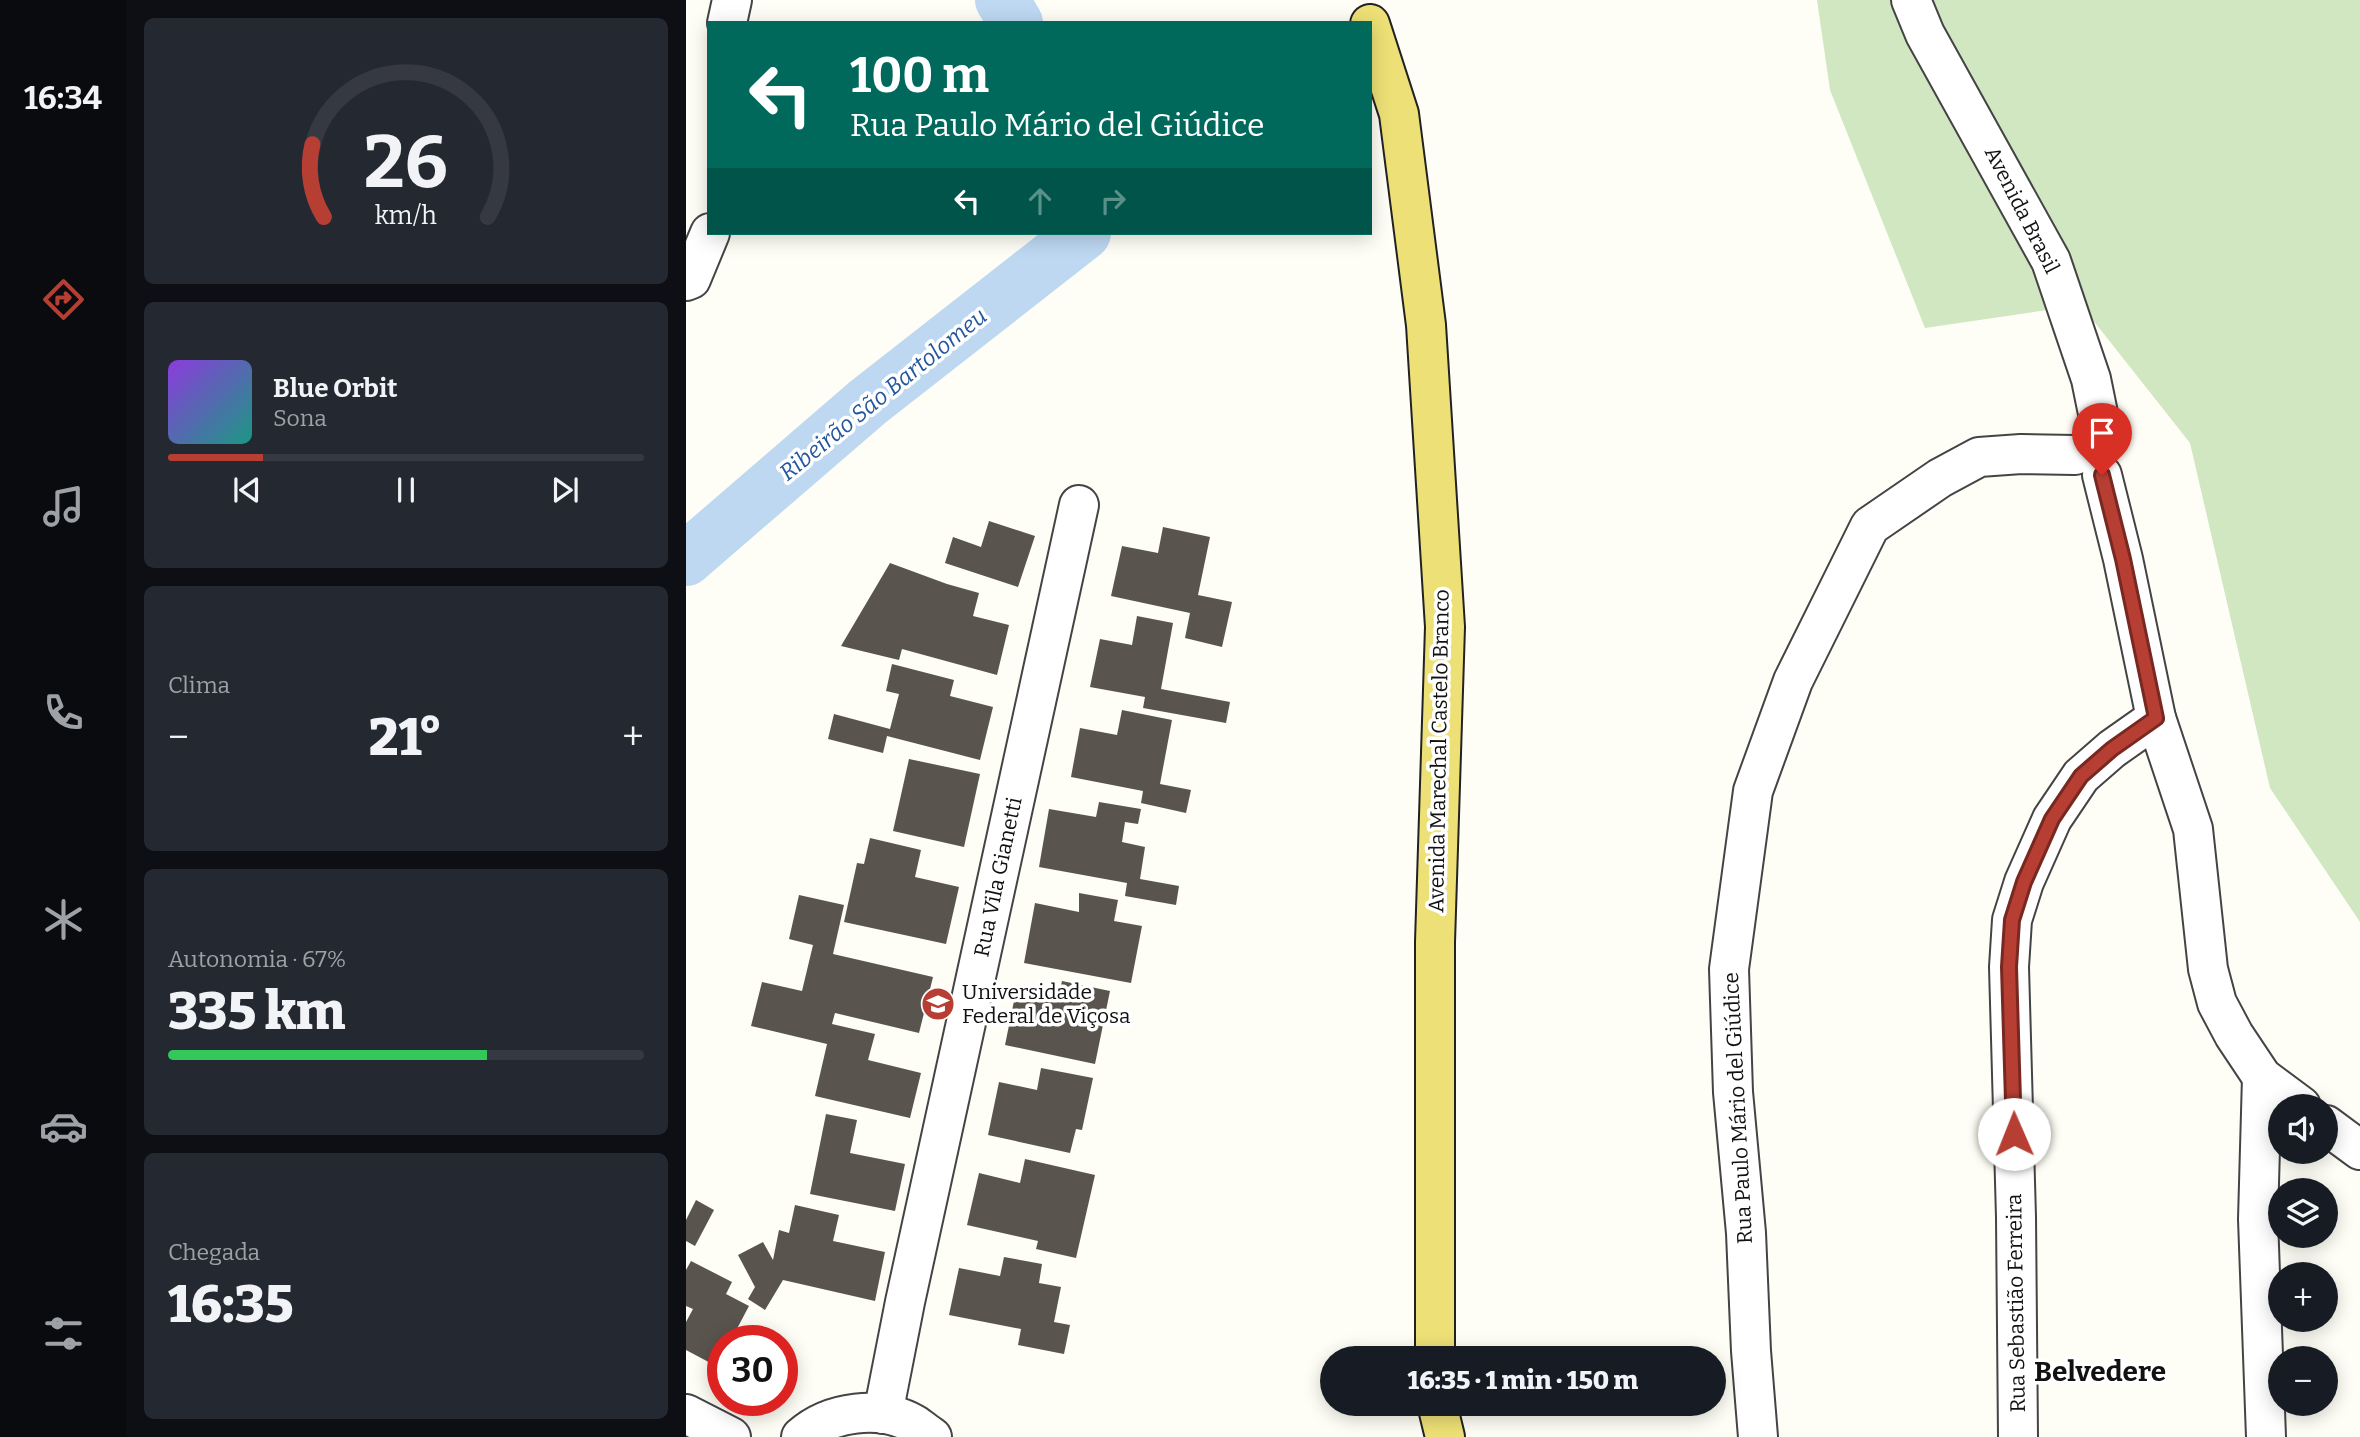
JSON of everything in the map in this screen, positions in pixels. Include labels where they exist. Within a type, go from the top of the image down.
[{"type":"main road","name":"Avenida Marechal Castelo Branco","points":[[1363,0],[1369,21]]},
{"type":"main road","name":"Avenida Marechal Castelo Branco","points":[[1372,29],[1399,114],[1426,324],[1446,627],[1435,942],[1435,1346]]},
{"type":"main road","points":[[1440,1416],[1445,1437]]},
{"type":"street","points":[[706,0],[710,21]]},
{"type":"street","points":[[727,21],[732,0]]},
{"type":"street","name":"Avenida Brasil","points":[[1911,0],[1925,34],[2051,261],[2091,379],[2093,454]]},
{"type":"street","points":[[686,281],[691,279],[709,235]]},
{"type":"street","points":[[2093,454],[2126,571],[2156,718],[2193,829],[2208,969],[2217,1003],[2234,1035],[2262,1077],[2285,1094]]},
{"type":"street","name":"Rua Paulo Mário del Giúdice","points":[[1758,1437],[1746,1233],[1733,1092],[1729,969],[1753,791],[1793,681],[1870,526],[1940,478],[1979,457],[2093,454]]},
{"type":"street","name":"Rua Vila Gianetti","points":[[883,1414],[908,1288],[1079,505]]},
{"type":"street","name":"Rua Sebastião Ferreira","points":[[2018,1437],[2016,1217],[2009,967],[2012,920],[2024,882],[2052,819],[2081,776],[2112,749],[2156,718]]},
{"type":"street","points":[[2262,1077],[2258,1219],[2266,1437]]},
{"type":"street","points":[[2338,1134],[2360,1150]]},
{"type":"street","points":[[801,1437],[830,1419],[856,1413],[883,1414],[913,1423],[932,1437]]},
{"type":"street","points":[[686,1414],[731,1437]]},
{"type":"green space","points":[[1817,0],[2360,0],[2360,922],[2270,788],[2190,443],[2081,305],[1925,328],[1830,90]]},
{"type":"building","points":[[989,521],[1035,536],[1018,587],[945,563],[953,537],[981,547]]},
{"type":"building","points":[[1163,527],[1210,537],[1198,595],[1232,602],[1222,647],[1185,638],[1190,613],[1111,596],[1122,546],[1158,553]]},
{"type":"building","points":[[890,563],[979,593],[973,616],[1009,625],[997,675],[902,649],[899,660],[841,646]]},
{"type":"building","points":[[1137,616],[1173,623],[1161,689],[1230,702],[1226,723],[1143,708],[1145,697],[1090,687],[1100,639],[1132,645]]},
{"type":"building","points":[[892,664],[954,680],[950,696],[993,707],[980,760],[887,736],[883,753],[828,739],[834,714],[890,729],[899,694],[886,691]]},
{"type":"building","points":[[1122,710],[1172,720],[1160,784],[1191,790],[1186,813],[1141,803],[1143,791],[1071,777],[1080,728],[1117,735]]},
{"type":"building","points":[[909,759],[980,774],[964,847],[893,831]]},
{"type":"building","points":[[1099,802],[1141,809],[1138,824],[1125,822],[1122,842],[1145,847],[1140,879],[1179,886],[1176,905],[1125,896],[1127,883],[1039,867],[1049,809],[1096,817]]},
{"type":"building","points":[[870,838],[921,850],[915,877],[959,887],[946,944],[844,922],[857,863],[864,864]]},
{"type":"building","points":[[1079,893],[1118,900],[1114,921],[1142,926],[1131,983],[1024,963],[1035,903],[1079,912]]},
{"type":"building","points":[[799,895],[844,905],[833,954],[933,977],[919,1033],[835,1013],[832,1024],[875,1034],[868,1060],[921,1073],[910,1118],[815,1096],[827,1044],[751,1026],[762,982],[802,991],[813,945],[789,939]]},
{"type":"building","points":[[1062,981],[1110,991],[1095,1064],[1005,1045],[1016,991],[1058,999]]},
{"type":"building","points":[[1041,1068],[1093,1078],[1082,1130],[1076,1129],[1070,1153],[988,1135],[999,1082],[1037,1090]]},
{"type":"building","points":[[826,1114],[857,1120],[850,1153],[905,1164],[895,1211],[810,1194]]},
{"type":"building","points":[[1025,1159],[1095,1175],[1076,1258],[1036,1249],[1038,1241],[967,1225],[979,1173],[1020,1183]]},
{"type":"building","points":[[696,1200],[714,1210],[695,1246],[686,1241],[686,1220]]},
{"type":"building","points":[[795,1205],[839,1215],[833,1241],[885,1252],[875,1301],[783,1280],[765,1310],[748,1299],[755,1287],[738,1255],[763,1242],[773,1260],[779,1230],[789,1233]]},
{"type":"building","points":[[1004,1257],[1042,1264],[1039,1283],[1061,1287],[1054,1322],[1070,1325],[1064,1354],[1018,1345],[1021,1329],[949,1315],[959,1268],[1000,1276]]},
{"type":"building","points":[[691,1261],[732,1282],[726,1294],[749,1306],[739,1325],[707,1325],[707,1361],[686,1350],[686,1322],[693,1309],[686,1306],[686,1270]]},
{"type":"waterway","name":"Ribeirão São Bartolomeu","points":[[1002,0],[1015,21]]},
{"type":"waterway","name":"Ribeirão São Bartolomeu","points":[[686,559],[868,402],[1081,235]]},
{"type":"place","name":"Universidade Federal de Viçosa","points":[[938,1004]]},
{"type":"district","name":"Belvedere","points":[[2100,1371]]},
{"type":"route","points":[[2014,1134],[2009,967],[2012,920],[2024,882],[2052,819],[2081,776],[2112,749],[2156,718],[2123,559],[2102,475]]}]
